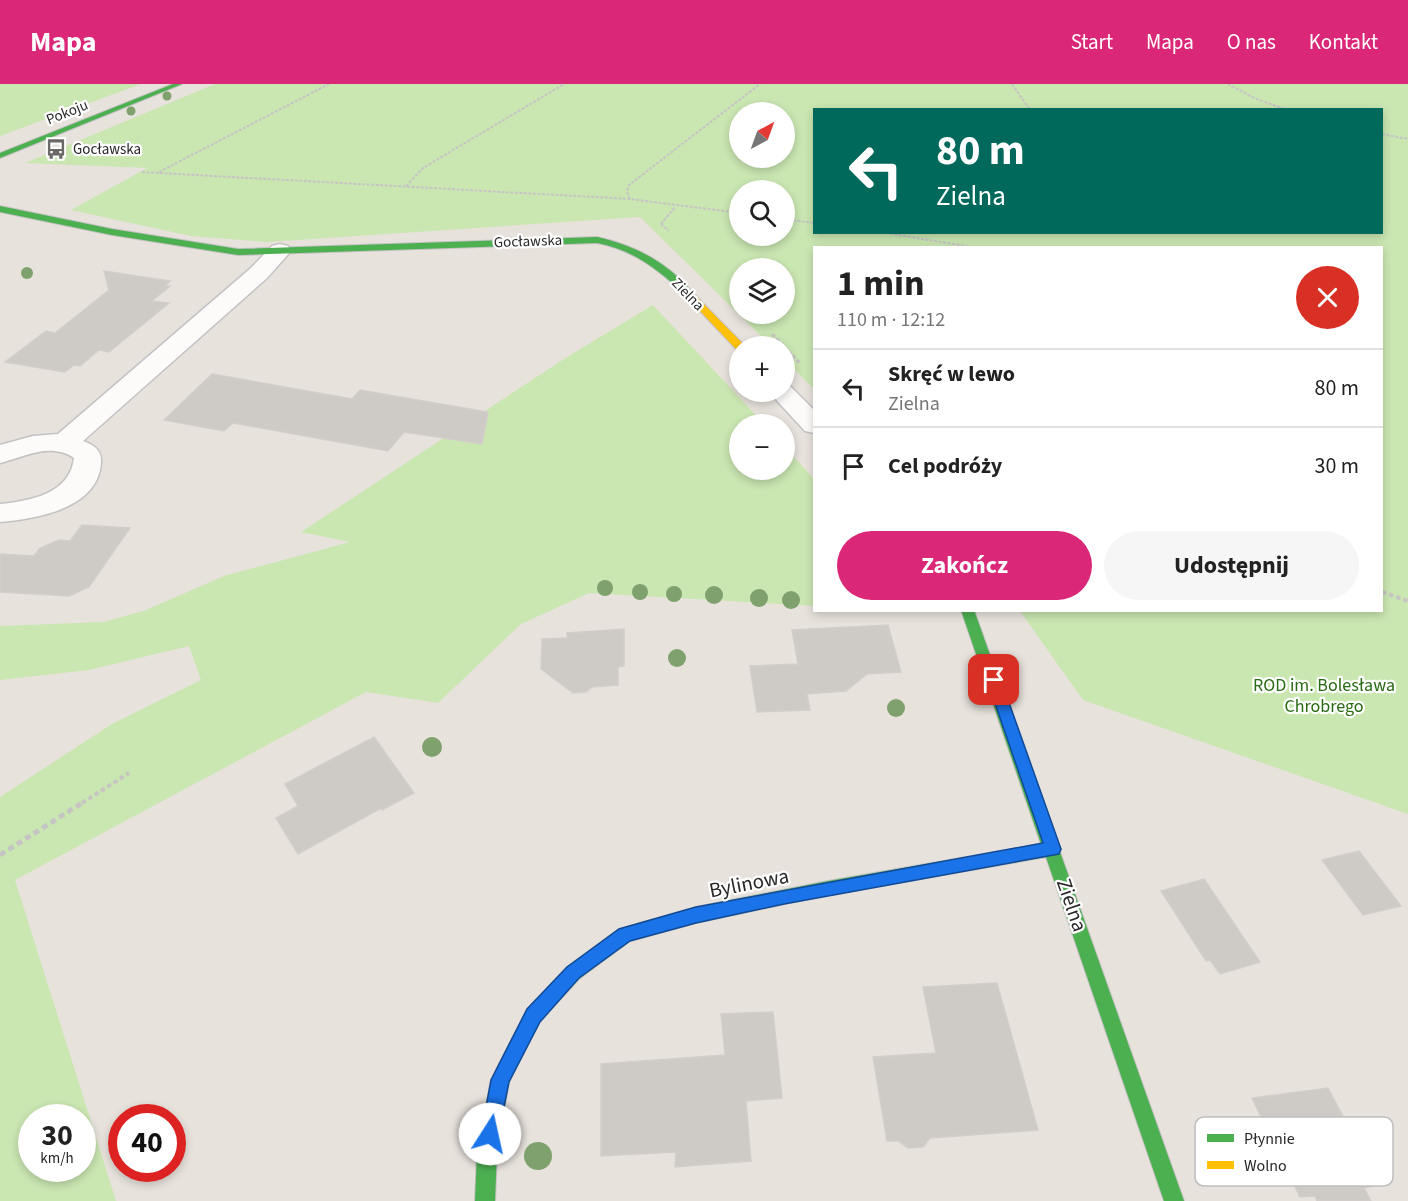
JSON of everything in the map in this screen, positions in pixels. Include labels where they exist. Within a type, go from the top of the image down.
[{"type":"street","name":"Pokoju","points":[[0,156],[180,84]]},
{"type":"street","name":"Gocławska","points":[[0,209],[195,247],[238,252],[538,240],[597,240],[631,248]]},
{"type":"street","name":"Zielna","points":[[631,248],[665,270],[729,336]]},
{"type":"street","points":[[64,443],[259,273],[280,251]]},
{"type":"street","points":[[792,402],[813,424]]},
{"type":"street","points":[[0,455],[46,442],[64,443],[79,448],[88,455],[89,467],[85,479],[70,493],[49,504],[21,512],[0,513]]},
{"type":"street","name":"Zielna","points":[[968,612],[1053,849],[1174,1201]]},
{"type":"street","name":"Bylinowa","points":[[485,1201],[487,1152],[500,1080],[533,1016],[573,973],[625,935],[696,915],[795,895],[1053,849]]},
{"type":"path","points":[[156,173],[329,84]]},
{"type":"path","points":[[406,187],[423,168],[564,84]]},
{"type":"path","points":[[630,199],[627,192],[629,185],[760,84]]},
{"type":"path","points":[[1012,84],[1029,108]]},
{"type":"path","points":[[1228,84],[1256,99],[1282,108]]},
{"type":"path","points":[[1383,134],[1408,139]]},
{"type":"path","points":[[142,172],[630,199],[729,212]]},
{"type":"path","points":[[662,224],[676,206]]},
{"type":"path","points":[[795,221],[813,224]]},
{"type":"path","points":[[893,234],[965,246]]},
{"type":"path","points":[[1383,592],[1408,601]]},
{"type":"path","points":[[0,855],[129,773]]},
{"type":"green space","points":[[0,84],[141,84],[0,136]]},
{"type":"green space","name":"ROD im. Bolesława Chrobrego","points":[[215,84],[1408,84],[1408,814],[1083,700],[1021,612],[1383,612],[1383,246],[813,246],[813,388],[795,370],[795,336],[761,336],[749,324],[795,324],[795,258],[729,258],[729,305],[640,217],[267,242],[191,236],[71,210],[147,168],[25,163]]},
{"type":"green space","points":[[653,305],[729,386],[729,402],[743,402],[755,414],[729,414],[729,480],[795,480],[795,458],[813,478],[813,606],[589,593],[521,624],[438,703],[366,692],[15,880],[85,1104],[18,1104],[18,1182],[96,1182],[96,1137],[108,1182],[110,1182],[116,1201],[0,1201],[0,797],[112,724],[201,680],[189,646],[89,670],[0,680],[0,626],[104,622],[146,610],[224,576],[350,542],[301,532],[567,357]]},
{"type":"building","points":[[104,271],[170,281],[165,286],[170,286],[152,301],[169,303],[109,352],[99,350],[80,366],[74,365],[65,372],[5,362],[46,331],[55,333],[109,290]]},
{"type":"building","points":[[212,374],[352,399],[360,390],[488,412],[482,444],[404,432],[388,451],[233,423],[224,431],[164,420]]},
{"type":"building","points":[[82,525],[130,528],[89,587],[69,596],[0,592],[0,554],[34,556],[40,548],[59,540],[70,541]]},
{"type":"building","points":[[888,625],[901,672],[867,674],[846,691],[807,694],[810,710],[757,712],[750,666],[798,664],[792,630]]},
{"type":"building","points":[[624,629],[624,666],[618,667],[618,685],[592,687],[586,692],[573,693],[541,669],[542,639],[567,638],[567,633]]},
{"type":"building","points":[[374,737],[414,793],[382,810],[381,808],[298,854],[276,818],[298,806],[285,784]]},
{"type":"building","points":[[1359,851],[1401,906],[1363,915],[1322,860]]},
{"type":"building","points":[[1204,879],[1260,962],[1220,974],[1210,960],[1206,961],[1161,891]]},
{"type":"building","points":[[997,983],[1038,1130],[930,1138],[923,1147],[908,1148],[898,1141],[887,1141],[873,1057],[936,1053],[923,987]]},
{"type":"building","points":[[773,1012],[782,1098],[746,1101],[751,1161],[675,1167],[676,1152],[601,1156],[601,1064],[725,1055],[721,1014]]},
{"type":"building","points":[[1328,1088],[1343,1117],[1261,1117],[1252,1098]]},
{"type":"building","points":[[1295,1186],[1374,1186],[1364,1188],[1371,1201],[1317,1201],[1315,1196],[1300,1197]]},
{"type":"traffic: fast","points":[[0,156],[179,84]]},
{"type":"traffic: fast","points":[[0,209],[112,232],[238,252],[597,240],[636,252],[657,265],[687,292]]},
{"type":"traffic: fast","points":[[968,612],[1174,1201]]},
{"type":"traffic: fast","points":[[485,1201],[487,1152],[500,1080],[533,1016],[573,973],[625,935],[696,915],[828,888],[1053,849]]},
{"type":"traffic: slow","points":[[687,292],[729,336]]},
{"type":"place","name":"Gocławska","points":[[56,149]]},
{"type":"route","points":[[490,1134],[500,1080],[533,1016],[573,973],[625,935],[696,915],[828,888],[1053,849],[994,680]]}]
